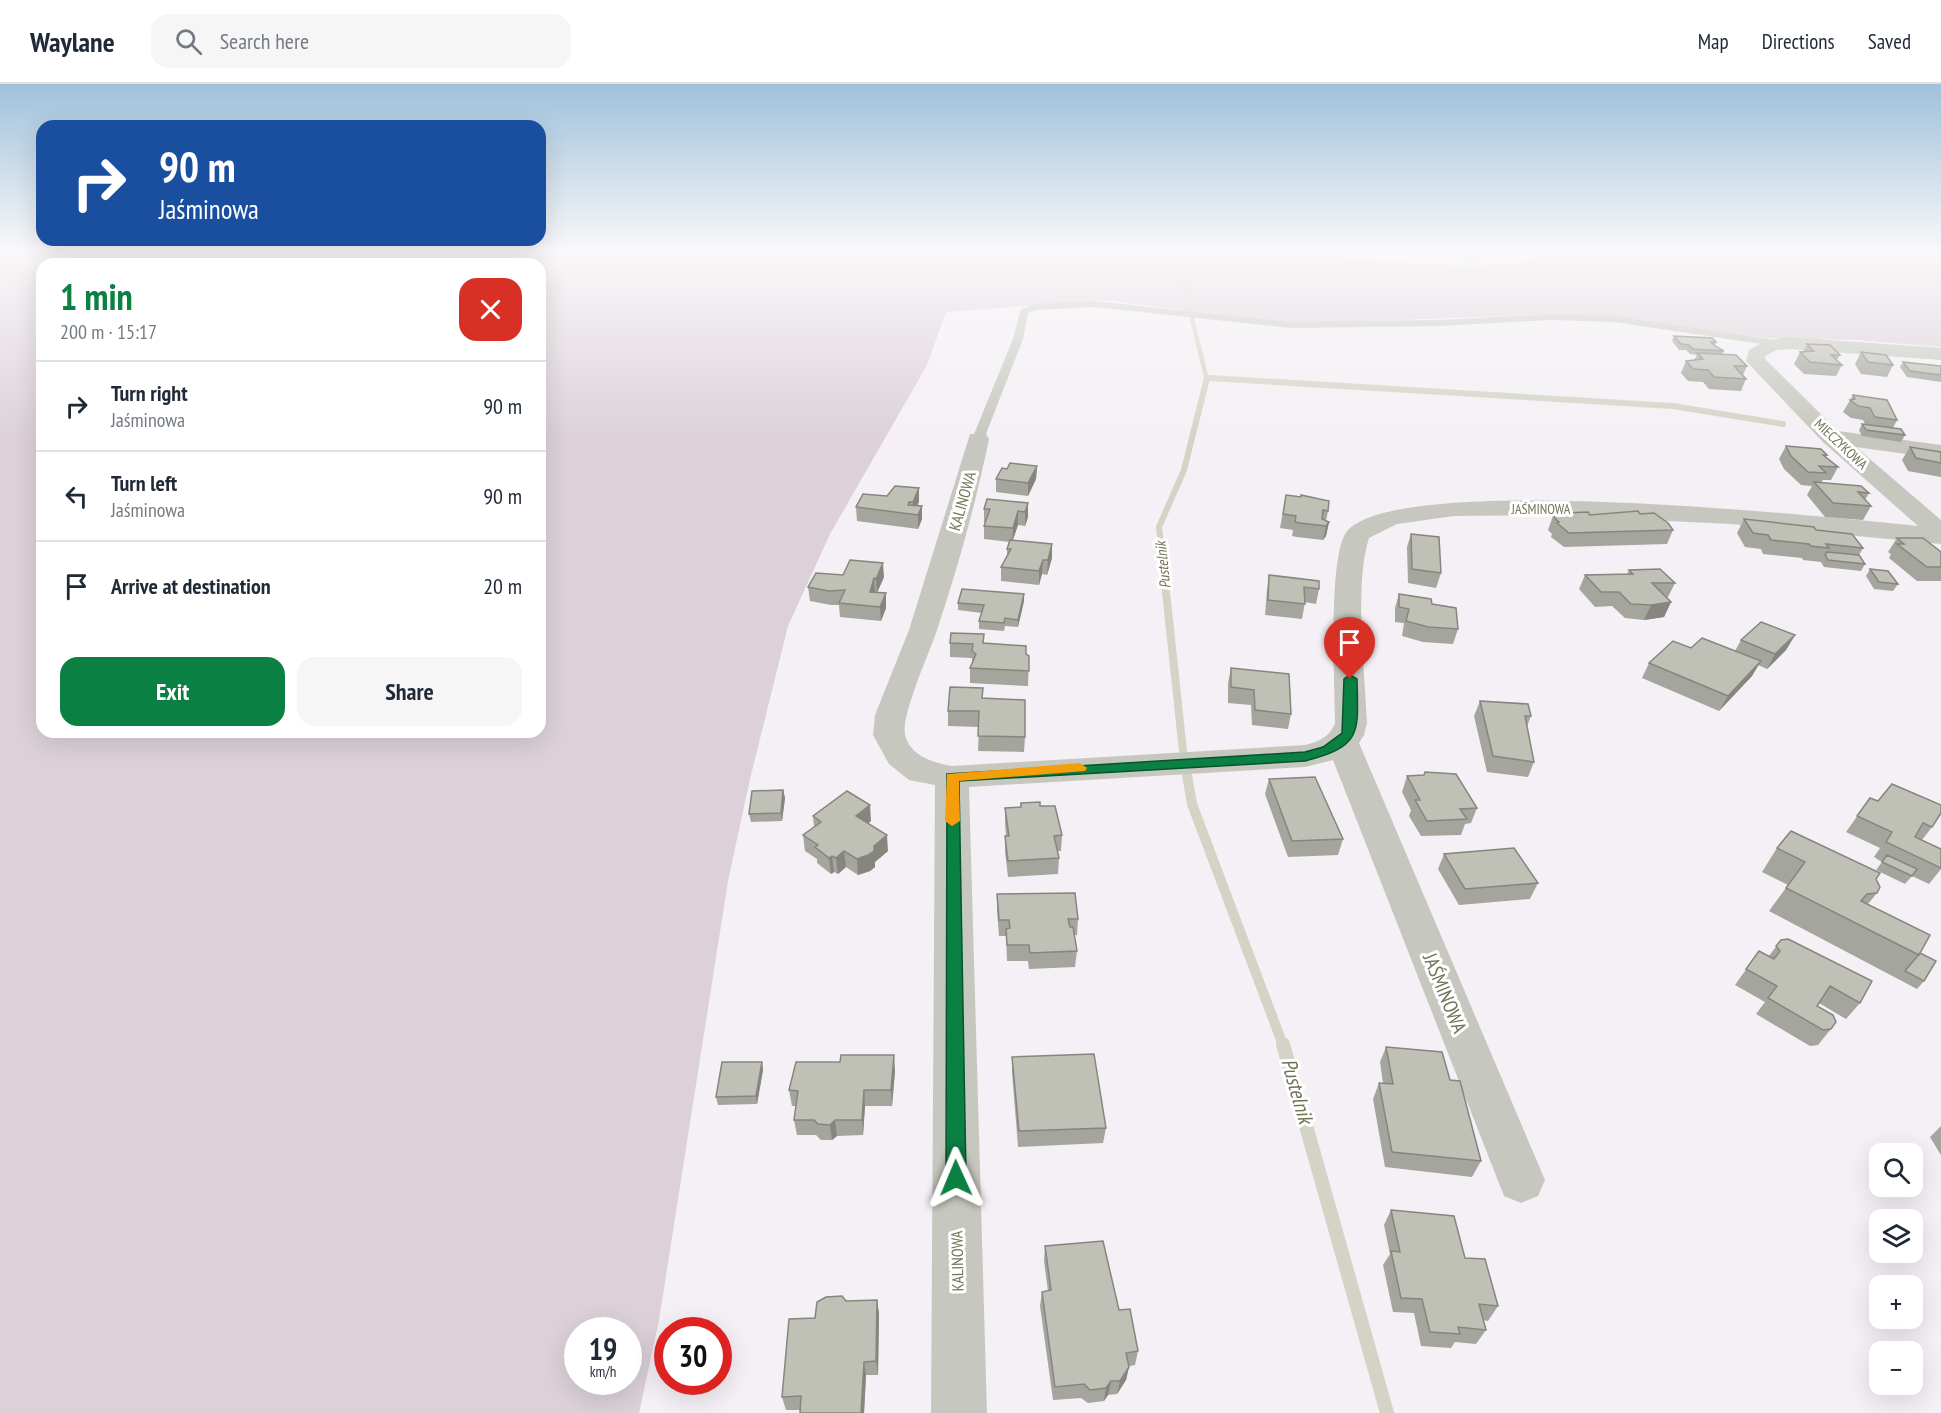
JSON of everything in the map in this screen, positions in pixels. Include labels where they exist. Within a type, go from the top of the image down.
[{"type":"street","points":[[1771,346],[1941,354]]},
{"type":"street","name":"MIECZYKOWA","points":[[1771,346],[1756,354],[1756,361],[1831,437],[1941,534]]},
{"type":"street","points":[[1831,437],[1941,452]]},
{"type":"street","name":"KALINOWA","points":[[959,1413],[952,777],[921,772],[901,756],[889,735],[891,715],[923,630],[968,485],[978,439]]},
{"type":"street","name":"JAŚMINOWA","points":[[1521,1180],[1341,740],[1348,735],[1351,723],[1349,590],[1354,544],[1358,533],[1385,518],[1439,509],[1618,509],[1686,512],[1941,534]]},
{"type":"street","points":[[952,777],[1305,756],[1327,751],[1341,740]]},
{"type":"lane","name":"KALINOWA","points":[[978,439],[1018,339],[1023,313]]},
{"type":"lane","name":"KALINOWA","points":[[1179,313],[1291,325],[1440,323],[1551,317],[1606,319],[1771,346]]},
{"type":"shaded area","points":[[0,313],[36,313],[36,738],[546,738],[546,313],[946,313],[927,365],[830,534],[788,626],[750,779],[728,881],[659,1317],[654,1317],[654,1343],[639,1413],[0,1413]]},
{"type":"shaded area","points":[[1209,313],[1941,313],[1941,347],[1856,340],[1767,338],[1548,314],[1299,324]]},
{"type":"building","points":[[1674,336],[1712,338],[1716,342],[1711,342],[1724,351],[1693,349],[1689,345],[1681,344]]},
{"type":"building","points":[[1807,344],[1830,345],[1840,355],[1831,355],[1842,365],[1810,362],[1800,352],[1814,351]]},
{"type":"building","points":[[1861,352],[1886,355],[1893,365],[1868,362]]},
{"type":"building","points":[[1697,353],[1736,355],[1747,366],[1734,366],[1746,379],[1714,377],[1708,370],[1693,369],[1686,361],[1703,359]]},
{"type":"building","points":[[1903,362],[1941,366],[1941,375],[1910,371]]},
{"type":"building","points":[[1853,395],[1887,400],[1897,420],[1875,417],[1870,408],[1858,406],[1850,400],[1855,399]]},
{"type":"building","points":[[1862,424],[1901,429],[1905,435],[1866,430]]},
{"type":"building","points":[[1786,446],[1821,449],[1827,455],[1823,455],[1838,467],[1819,466],[1826,473],[1808,472],[1791,456]]},
{"type":"building","points":[[1910,447],[1941,452],[1941,463],[1916,458]]},
{"type":"building","points":[[1010,463],[1037,466],[1028,483],[996,479],[1002,468],[1007,469]]},
{"type":"building","points":[[1814,482],[1861,486],[1869,493],[1858,492],[1871,506],[1833,503]]},
{"type":"building","points":[[895,486],[919,488],[913,502],[909,502],[908,505],[922,506],[918,515],[856,507],[863,494],[887,496]]},
{"type":"building","points":[[1286,495],[1301,497],[1301,495],[1329,501],[1328,511],[1323,510],[1322,519],[1329,522],[1326,526],[1295,522],[1296,516],[1283,514]]},
{"type":"building","points":[[987,499],[1028,503],[1025,512],[1018,511],[1013,528],[984,526],[990,509],[984,509]]},
{"type":"building","points":[[1638,511],[1640,514],[1654,513],[1668,523],[1673,530],[1569,533],[1557,523],[1559,522],[1553,516],[1567,516],[1565,513],[1588,512],[1590,515]]},
{"type":"building","points":[[1744,519],[1852,534],[1863,548],[1826,544],[1829,548],[1771,540],[1768,535],[1753,533]]},
{"type":"building","points":[[1411,534],[1439,537],[1441,573],[1412,569]]},
{"type":"building","points":[[1897,538],[1923,538],[1941,552],[1941,567],[1927,567],[1897,544],[1904,544]]},
{"type":"building","points":[[1010,540],[1052,544],[1048,560],[1043,560],[1039,571],[1001,567],[1011,549],[1007,549]]},
{"type":"building","points":[[1827,552],[1859,555],[1865,564],[1828,560],[1825,555]]},
{"type":"building","points":[[850,560],[883,563],[876,579],[874,578],[870,592],[886,593],[880,607],[839,603],[845,590],[829,591],[808,587],[816,573],[843,575]]},
{"type":"building","points":[[1660,569],[1675,583],[1652,583],[1671,602],[1651,605],[1631,604],[1619,592],[1601,592],[1585,575],[1633,574],[1629,570]]},
{"type":"building","points":[[1870,569],[1888,571],[1898,584],[1879,582]]},
{"type":"building","points":[[1269,575],[1319,581],[1319,589],[1304,587],[1305,604],[1268,600]]},
{"type":"building","points":[[962,589],[1024,594],[1018,620],[1005,618],[1004,623],[979,621],[984,605],[958,603]]},
{"type":"building","points":[[1399,594],[1431,599],[1432,604],[1456,608],[1458,629],[1428,627],[1406,621],[1409,609],[1399,607]]},
{"type":"building","points":[[1761,622],[1795,635],[1775,654],[1741,640]]},
{"type":"building","points":[[951,633],[984,634],[983,643],[1026,646],[1029,671],[970,668],[976,654],[972,651],[973,644],[950,643]]},
{"type":"building","points":[[1702,638],[1761,661],[1728,696],[1649,663],[1673,641],[1691,648]]},
{"type":"building","points":[[1231,668],[1289,674],[1291,714],[1255,710],[1254,690],[1231,687]]},
{"type":"building","points":[[950,687],[983,688],[982,698],[1025,700],[1025,737],[978,736],[979,711],[948,711]]},
{"type":"building","points":[[1480,701],[1528,704],[1531,716],[1525,716],[1534,762],[1493,756]]},
{"type":"building","points":[[1425,772],[1456,774],[1477,808],[1460,809],[1467,819],[1427,821],[1415,800],[1420,800],[1407,776],[1424,775]]},
{"type":"building","points":[[1315,777],[1343,839],[1292,841],[1269,779]]},
{"type":"building","points":[[1892,784],[1941,805],[1941,813],[1932,827],[1923,823],[1915,837],[1941,849],[1941,868],[1886,842],[1892,832],[1857,816],[1870,798],[1878,801]]},
{"type":"building","points":[[783,790],[781,813],[749,814],[752,791]]},
{"type":"building","points":[[847,791],[870,805],[856,816],[887,835],[874,846],[874,851],[868,855],[857,859],[844,851],[836,858],[832,856],[829,858],[815,847],[818,845],[803,835],[821,822],[813,816]]},
{"type":"building","points":[[1040,802],[1040,806],[1055,806],[1062,835],[1054,836],[1059,858],[1008,861],[1005,836],[1009,836],[1005,808],[1021,807],[1021,803]]},
{"type":"building","points":[[1791,831],[1880,873],[1876,879],[1880,887],[1877,893],[1867,894],[1861,901],[1930,935],[1919,955],[1786,888],[1805,862],[1777,848]]},
{"type":"building","points":[[1514,848],[1538,883],[1465,889],[1444,854]]},
{"type":"building","points":[[1887,855],[1917,869],[1912,876],[1882,862]]},
{"type":"building","points":[[1075,893],[1078,919],[1068,919],[1070,927],[1073,927],[1077,951],[1030,953],[1029,945],[1007,945],[1006,929],[1010,928],[1009,920],[999,920],[997,894]]},
{"type":"building","points":[[1788,939],[1872,981],[1860,1003],[1830,986],[1817,1006],[1833,1015],[1836,1022],[1831,1029],[1823,1030],[1768,998],[1777,986],[1746,969],[1759,951],[1774,959],[1780,951],[1776,946],[1781,940]]},
{"type":"building","points":[[1920,953],[1936,961],[1924,981],[1905,971]]},
{"type":"building","points":[[1386,1047],[1442,1052],[1450,1080],[1460,1081],[1481,1161],[1392,1152],[1379,1083],[1393,1084]]},
{"type":"building","points":[[1094,1054],[1106,1128],[1019,1131],[1012,1057]]},
{"type":"building","points":[[841,1055],[894,1055],[891,1090],[864,1090],[862,1120],[835,1120],[830,1125],[818,1124],[814,1120],[794,1120],[798,1091],[789,1090],[796,1062],[840,1062]]},
{"type":"building","points":[[722,1062],[762,1062],[756,1096],[716,1097]]},
{"type":"building","points":[[1391,1210],[1454,1216],[1465,1258],[1485,1259],[1498,1306],[1479,1304],[1486,1330],[1458,1327],[1460,1334],[1430,1332],[1422,1299],[1401,1298],[1391,1251],[1400,1252]]},
{"type":"building","points":[[1103,1241],[1119,1310],[1130,1309],[1138,1351],[1126,1353],[1129,1367],[1120,1381],[1111,1381],[1106,1388],[1090,1390],[1084,1384],[1055,1387],[1042,1292],[1051,1290],[1045,1246]]},
{"type":"building","points":[[842,1296],[846,1301],[877,1300],[876,1361],[864,1362],[861,1413],[800,1413],[801,1396],[782,1397],[789,1319],[815,1318],[817,1302],[826,1297]]},
{"type":"waterway","name":"Pustelnik","points":[[1191,315],[1207,378]]},
{"type":"waterway","points":[[1207,378],[1235,380]]},
{"type":"waterway","points":[[1210,378],[1673,406],[1783,424]]},
{"type":"waterway","name":"Pustelnik","points":[[1161,546],[1159,527],[1184,470],[1207,379]]},
{"type":"waterway","name":"Pustelnik","points":[[1161,545],[1183,751]]},
{"type":"waterway","name":"Pustelnik","points":[[1187,775],[1192,804],[1283,1045]]},
{"type":"waterway","name":"Pustelnik","points":[[1283,1044],[1387,1413]]},
{"type":"slow traffic","points":[[952,821],[952,777],[1080,768]]},
{"type":"route","points":[[956,1178],[952,777],[1305,756],[1327,751],[1348,735],[1351,723],[1350,679]]}]
